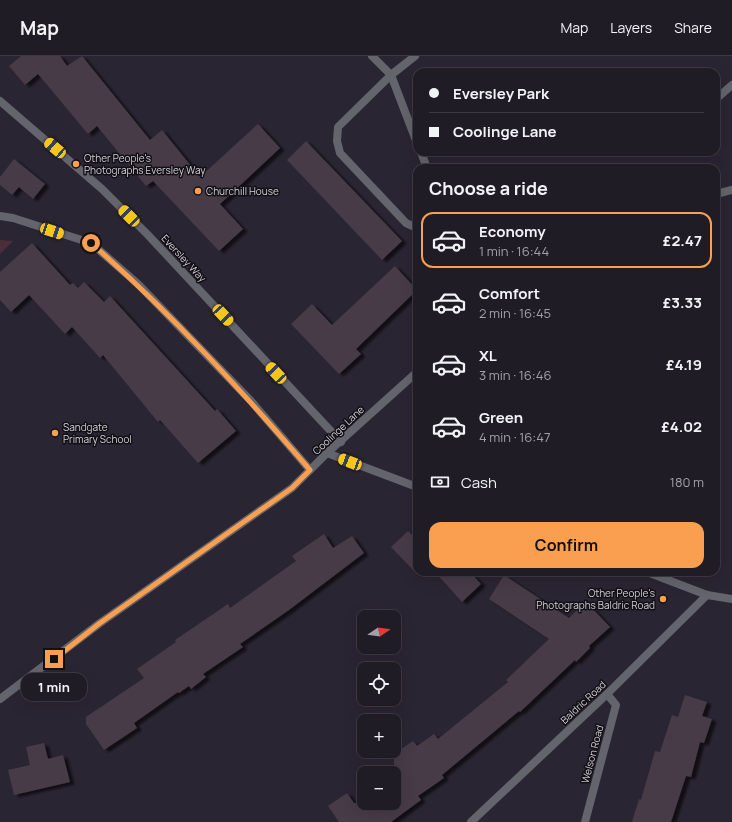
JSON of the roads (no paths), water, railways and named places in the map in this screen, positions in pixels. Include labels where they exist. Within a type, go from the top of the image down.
[{"type":"street","points":[[372,56],[391,75],[413,133]]},
{"type":"street","points":[[413,226],[406,223],[340,153],[337,141],[338,127],[391,75],[415,56]]},
{"type":"street","points":[[720,96],[732,85]]},
{"type":"street","name":"Eversley Way","points":[[0,101],[102,189],[143,229],[341,442]]},
{"type":"street","points":[[720,193],[732,190]]},
{"type":"street","points":[[0,216],[13,218],[91,243],[138,284],[251,402],[310,470]]},
{"type":"street","name":"Coolinge Lane","points":[[0,699],[100,623],[292,488],[327,453],[413,376]]},
{"type":"street","points":[[327,453],[413,485]]},
{"type":"street","points":[[657,576],[707,594],[732,599]]},
{"type":"street","name":"Baldric Road","points":[[471,822],[607,694],[707,594]]},
{"type":"street","name":"Welson Road","points":[[584,822],[616,705],[607,694]]},
{"type":"place","name":"Other People's Photographs Eversley Way","points":[[76,164]]},
{"type":"place","name":"Churchill House","points":[[198,191]]},
{"type":"place","name":"Sandgate Primary School","points":[[55,433]]},
{"type":"place","name":"Other People's Photographs Baldric Road","points":[[663,599]]}]
